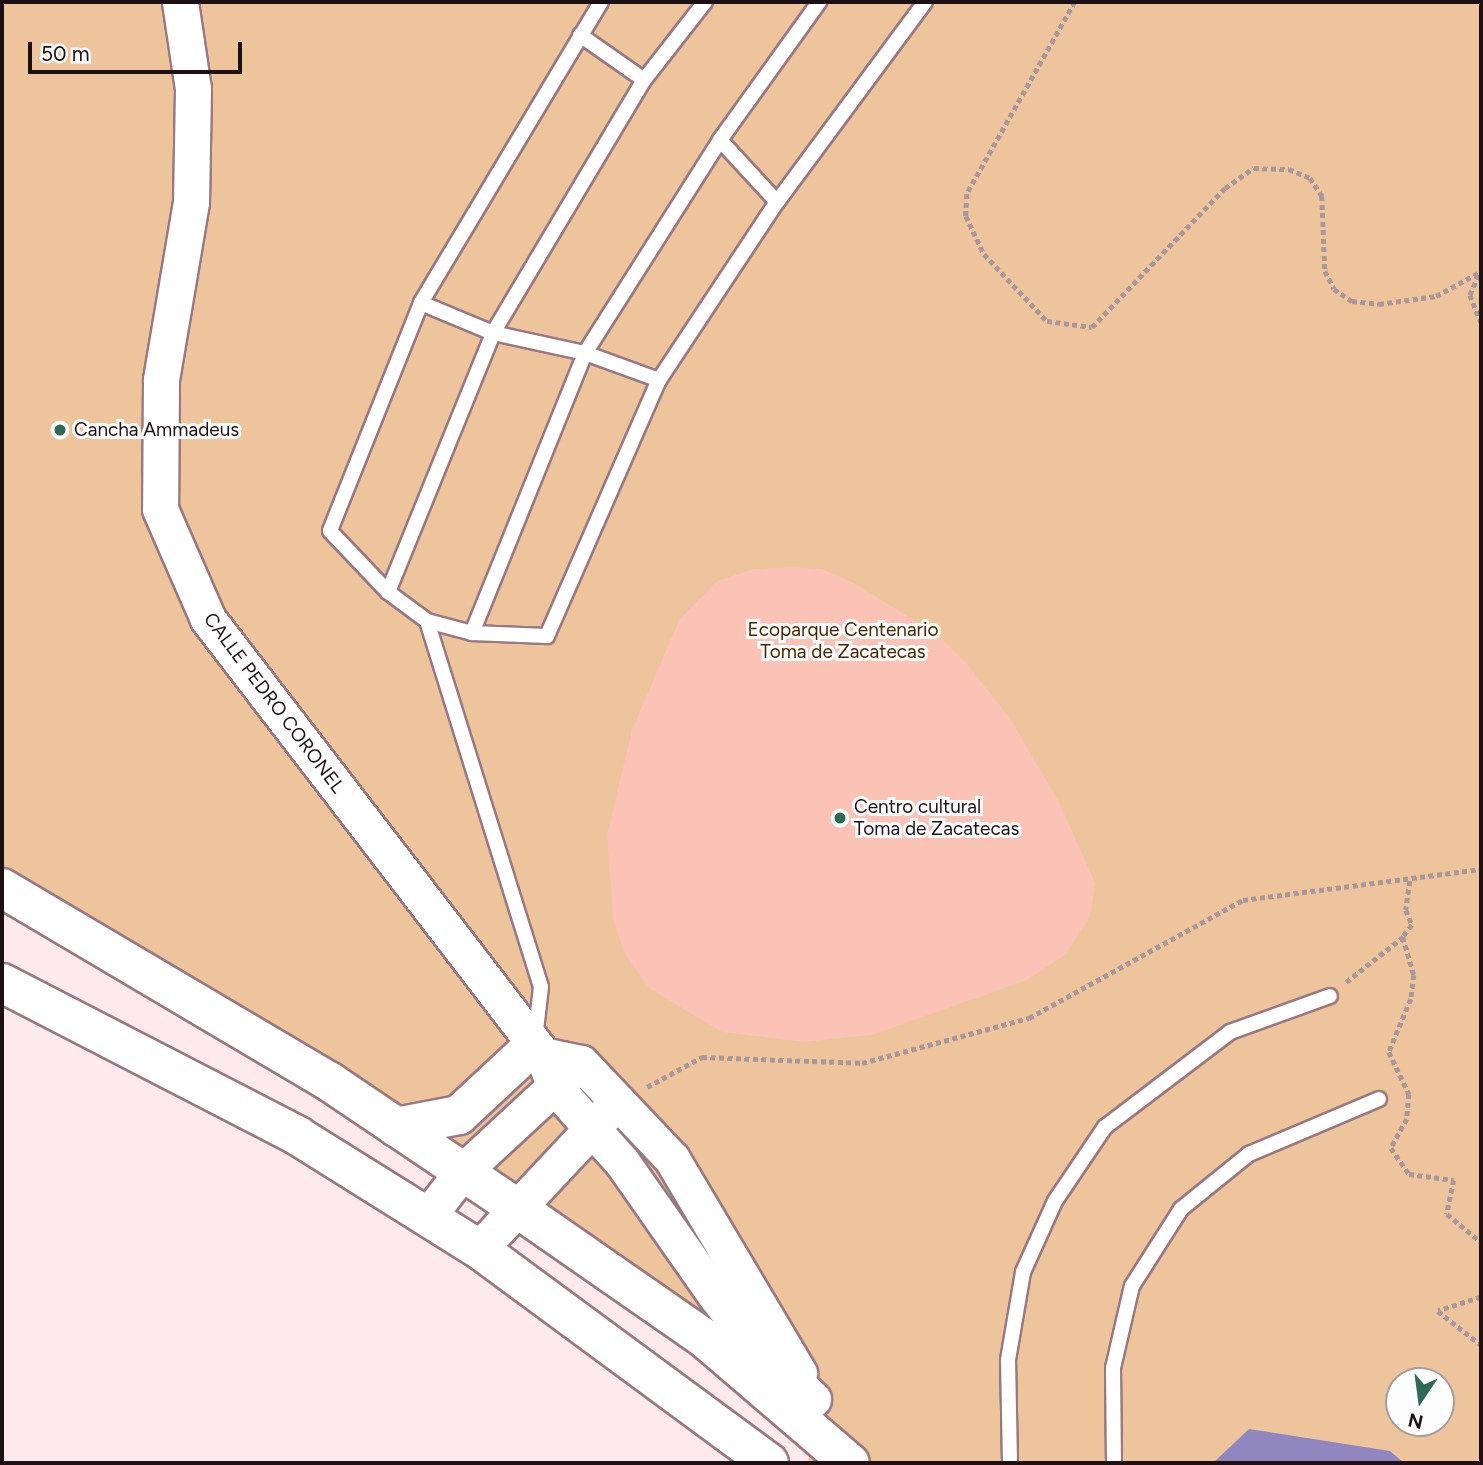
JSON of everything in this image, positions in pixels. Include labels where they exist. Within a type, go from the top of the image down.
[{"type":"main road","points":[[2,888],[396,1127],[514,1206],[704,1338],[844,1458]]},
{"type":"main road","points":[[2,983],[298,1136],[480,1249],[769,1463]]},
{"type":"main road","points":[[396,1127],[459,1115],[543,1062]]},
{"type":"street","name":"CALLE PEDRO CORONEL","points":[[180,2],[193,89],[191,202],[161,380],[160,509],[208,619],[751,1341],[813,1399]]},
{"type":"street","points":[[427,1217],[543,1062],[581,1063],[672,1159],[813,1399],[844,1458]]},
{"type":"street","points":[[480,1249],[514,1206],[590,1125],[620,1102]]},
{"type":"lane","points":[[601,2],[421,303],[330,531],[388,592],[427,621],[472,633],[547,636],[659,380],[777,202],[925,2]]},
{"type":"lane","points":[[388,592],[493,334],[644,80],[705,2]]},
{"type":"lane","points":[[472,633],[585,353],[720,140],[818,2]]},
{"type":"lane","points":[[579,35],[644,80]]},
{"type":"lane","points":[[720,140],[777,202]]},
{"type":"lane","points":[[421,303],[493,334],[585,353],[659,380]]},
{"type":"lane","points":[[427,621],[541,987],[543,1062]]},
{"type":"lane","points":[[1010,1463],[1008,1360],[1023,1272],[1055,1201],[1105,1126],[1230,1032],[1330,996]]},
{"type":"lane","points":[[1114,1463],[1113,1368],[1132,1286],[1181,1209],[1249,1154],[1379,1099]]},
{"type":"path","points":[[1075,2],[967,194],[966,216],[984,254],[1047,321],[1092,327],[1225,188],[1254,168],[1289,169],[1310,178],[1322,195],[1325,271],[1334,289],[1352,301],[1379,304],[1436,296],[1481,272]]},
{"type":"path","points":[[1481,272],[1470,295],[1481,322]]},
{"type":"path","points":[[620,1102],[702,1057],[862,1063],[1029,1018],[1243,900],[1410,881],[1481,869]]},
{"type":"path","points":[[1330,996],[1403,937],[1412,925],[1406,910],[1410,881]]},
{"type":"path","points":[[1403,937],[1414,975],[1389,1052],[1409,1094],[1406,1119],[1391,1148],[1409,1174],[1454,1180],[1447,1214],[1481,1242]]},
{"type":"path","points":[[1481,1297],[1438,1311],[1481,1345]]},
{"type":"green space","name":"Ecoparque Centenario Toma de Zacatecas","points":[[2,2],[1481,2],[1481,1463],[808,1463],[816,1404],[110,931],[2,865]]},
{"type":"shaded area","points":[[1249,1429],[1390,1451],[1404,1463],[1213,1463]]},
{"type":"building","name":"Centro cultural Toma de Zacatecas","points":[[754,569],[822,569],[854,583],[938,635],[967,664],[1010,718],[1059,802],[1095,883],[1090,917],[1065,955],[1027,980],[872,1035],[804,1042],[722,1032],[650,989],[626,956],[613,920],[607,835],[632,730],[679,620],[717,581]]},
{"type":"place","name":"Cancha Ammadeus","points":[[60,430]]},
{"type":"place","name":"Centro cultural Toma de Zacatecas","points":[[840,818]]}]
